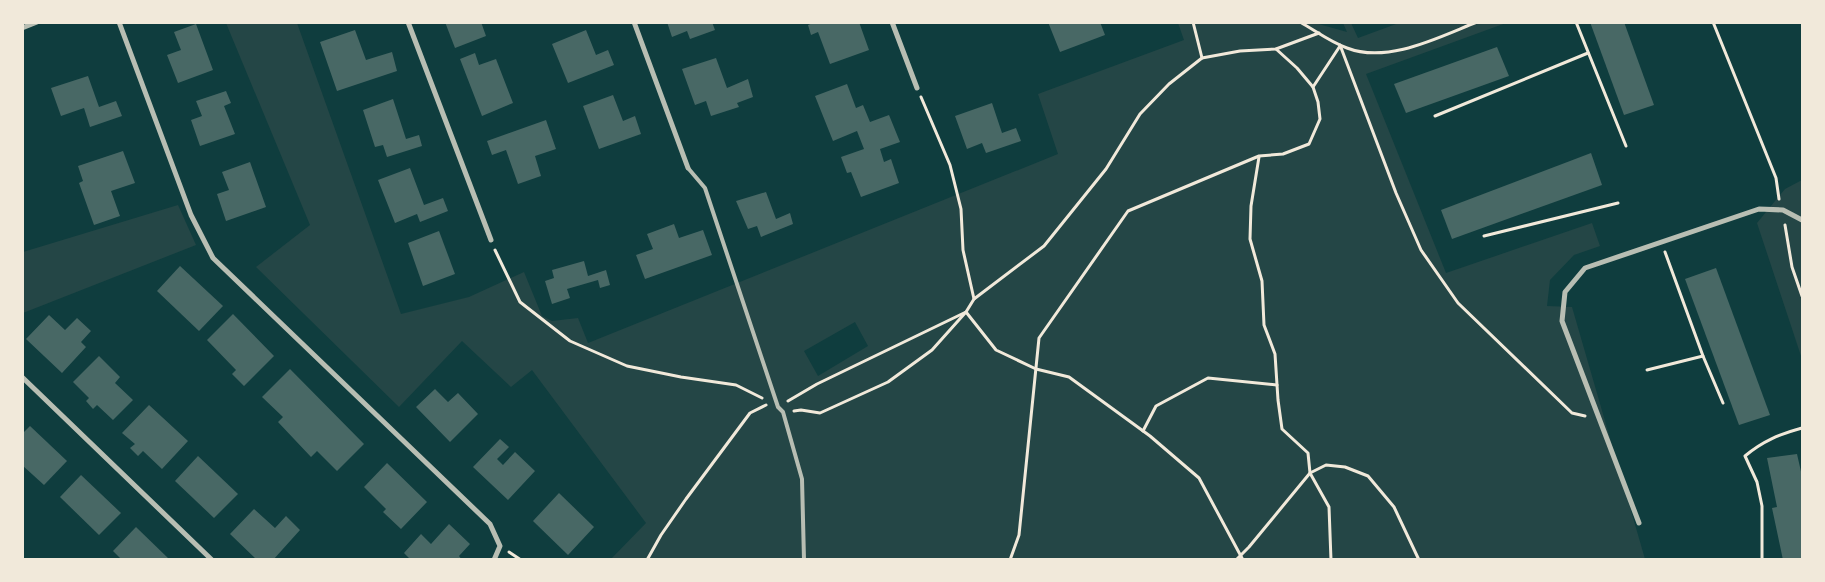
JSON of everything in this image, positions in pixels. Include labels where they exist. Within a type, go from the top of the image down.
[{"type":"street","points":[[22,28],[37,22]]},
{"type":"street","points":[[119,22],[191,215],[213,258],[490,524],[500,546],[494,560]]},
{"type":"street","points":[[408,22],[491,240]]},
{"type":"street","points":[[634,22],[688,168]]},
{"type":"street","points":[[892,22],[917,88]]},
{"type":"street","points":[[1639,523],[1562,321],[1565,292],[1585,268],[1662,243],[1744,213],[1759,209],[1783,210],[1802,220]]},
{"type":"street","points":[[22,376],[212,560]]},
{"type":"lane","points":[[688,168],[706,188],[778,407],[783,412],[802,479],[804,560]]},
{"type":"path","points":[[1193,22],[1202,58]]},
{"type":"path","points":[[1300,22],[1348,49],[1376,54],[1411,47],[1477,22]]},
{"type":"path","points":[[1576,22],[1626,146]]},
{"type":"path","points":[[1713,22],[1776,178],[1792,268],[1802,296]]},
{"type":"path","points":[[783,412],[801,410],[820,414],[888,382],[932,350],[966,312],[974,299],[1044,246],[1106,169],[1140,114],[1169,84],[1202,58],[1240,50],[1276,49],[1319,34]]},
{"type":"path","points":[[1313,87],[1340,45]]},
{"type":"path","points":[[1340,45],[1396,193],[1421,250],[1458,303],[1572,413],[1599,419]]},
{"type":"path","points":[[1010,560],[1020,535],[1040,338],[1128,211],[1259,156],[1283,154],[1309,144],[1320,119],[1318,102],[1313,87],[1297,68],[1276,49]]},
{"type":"path","points":[[1435,116],[1588,52]]},
{"type":"path","points":[[917,88],[950,165],[961,209],[963,250],[974,299]]},
{"type":"path","points":[[1259,156],[1251,206],[1250,239],[1262,281],[1264,326],[1275,354],[1282,428],[1308,453],[1310,473],[1329,508],[1331,560]]},
{"type":"path","points":[[1484,236],[1618,203]]},
{"type":"path","points":[[491,240],[520,302],[570,341],[626,366],[736,385],[778,407]]},
{"type":"path","points":[[1662,243],[1703,356],[1723,403]]},
{"type":"path","points":[[966,312],[996,350],[1036,368],[1069,377],[1142,431],[1199,478],[1241,558]]},
{"type":"path","points":[[647,560],[661,535],[686,499],[750,412],[765,405],[778,407],[817,384],[966,312]]},
{"type":"path","points":[[1647,370],[1703,356]]},
{"type":"path","points":[[1142,431],[1156,406],[1208,378],[1277,385]]},
{"type":"path","points":[[1762,560],[1762,506],[1756,482],[1745,456],[1760,444],[1781,433],[1802,428]]},
{"type":"path","points":[[1236,560],[1241,558],[1310,473],[1326,465],[1345,467],[1368,476],[1394,507],[1419,560]]},
{"type":"shaded area","points":[[226,23],[297,23],[401,314],[469,297],[524,272],[542,316],[552,321],[578,318],[588,343],[1058,154],[1038,94],[1184,40],[1178,23],[1315,23],[1347,32],[1343,23],[1351,23],[1358,38],[1399,23],[1506,23],[1366,74],[1446,273],[1592,223],[1600,246],[1574,255],[1550,280],[1547,306],[1572,307],[1645,559],[611,559],[646,523],[532,370],[511,387],[462,341],[399,407],[256,267],[310,225]],"holes":[[[855,322],[868,346],[818,376],[804,351]]]},
{"type":"shaded area","points":[[1802,180],[1802,359],[1757,223],[1785,189]]},
{"type":"shaded area","points":[[178,205],[196,245],[23,313],[23,252]]},
{"type":"building","points":[[445,22],[481,22],[486,36],[455,48]]},
{"type":"building","points":[[667,22],[712,22],[715,30],[690,39],[687,31],[672,37]]},
{"type":"building","points":[[815,22],[859,22],[869,50],[830,64],[818,32],[811,35],[808,25]]},
{"type":"building","points":[[1048,22],[1100,22],[1105,35],[1060,52]]},
{"type":"building","points":[[1590,22],[1624,22],[1654,105],[1624,115]]},
{"type":"building","points":[[196,24],[213,70],[178,83],[167,55],[181,50],[174,32]]},
{"type":"building","points":[[355,30],[366,60],[392,52],[397,71],[337,91],[320,42]]},
{"type":"building","points":[[586,30],[596,55],[608,50],[614,65],[568,83],[552,44]]},
{"type":"building","points":[[1497,47],[1509,76],[1406,113],[1394,84]]},
{"type":"building","points":[[475,53],[479,65],[496,59],[513,103],[482,116],[460,59]]},
{"type":"building","points":[[716,58],[727,88],[748,79],[753,97],[737,103],[739,107],[711,116],[706,101],[695,105],[682,69]]},
{"type":"building","points":[[88,76],[99,107],[116,101],[122,116],[90,127],[84,108],[61,116],[51,88]]},
{"type":"building","points":[[847,84],[856,108],[863,105],[870,122],[889,115],[900,142],[880,149],[884,162],[891,159],[899,183],[861,197],[851,172],[847,173],[841,157],[864,149],[857,131],[833,141],[815,96]]},
{"type":"building","points":[[226,91],[231,103],[224,106],[235,134],[200,146],[191,120],[202,116],[196,101]]},
{"type":"building","points":[[613,95],[623,121],[635,116],[641,134],[599,149],[583,106]]},
{"type":"building","points":[[393,99],[406,139],[419,135],[422,146],[387,157],[383,145],[375,147],[363,110]]},
{"type":"building","points":[[992,103],[1002,133],[1016,128],[1021,141],[986,153],[982,143],[967,149],[955,116]]},
{"type":"building","points":[[546,120],[556,149],[535,156],[541,176],[518,184],[506,150],[492,155],[487,141]]},
{"type":"building","points":[[123,151],[135,183],[111,191],[120,216],[94,225],[79,183],[83,181],[78,166]]},
{"type":"building","points":[[1591,153],[1602,185],[1452,239],[1441,210]]},
{"type":"building","points":[[250,162],[266,207],[226,221],[217,194],[229,190],[222,172]]},
{"type":"building","points":[[410,168],[424,205],[443,198],[448,211],[420,222],[417,214],[395,223],[378,180]]},
{"type":"building","points":[[766,192],[776,219],[790,213],[793,224],[761,237],[757,226],[748,229],[736,201]]},
{"type":"building","points":[[674,224],[679,238],[703,230],[712,255],[645,279],[636,255],[653,249],[647,234]]},
{"type":"building","points":[[439,231],[455,274],[423,286],[408,243]]},
{"type":"building","points":[[584,261],[588,276],[606,270],[610,285],[600,288],[598,280],[567,289],[570,298],[552,304],[545,281],[554,278],[552,270]]},
{"type":"building","points":[[180,266],[223,306],[199,331],[157,291]]},
{"type":"building","points":[[1716,268],[1770,415],[1739,425],[1685,279]]},
{"type":"building","points":[[233,314],[274,356],[244,386],[232,374],[236,370],[207,340]]},
{"type":"building","points":[[49,315],[65,330],[77,318],[91,331],[81,342],[86,347],[62,373],[26,339]]},
{"type":"building","points":[[99,356],[120,377],[115,383],[133,400],[113,420],[97,405],[93,409],[86,401],[89,398],[73,382]]},
{"type":"building","points":[[290,369],[364,444],[337,471],[317,451],[311,457],[278,422],[283,417],[262,397]]},
{"type":"building","points":[[435,389],[448,402],[458,393],[478,414],[450,442],[416,407]]},
{"type":"building","points":[[149,405],[188,441],[162,469],[143,451],[138,456],[130,448],[135,444],[122,433]]},
{"type":"building","points":[[30,426],[67,461],[44,485],[22,465],[22,434]]},
{"type":"building","points":[[500,439],[509,447],[497,459],[503,465],[515,452],[535,471],[508,500],[473,467]]},
{"type":"building","points":[[1797,454],[1802,476],[1802,560],[1783,560],[1772,508],[1777,507],[1767,458]]},
{"type":"building","points":[[198,456],[238,494],[214,518],[175,481]]},
{"type":"building","points":[[387,463],[427,502],[401,529],[383,512],[386,509],[364,487]]},
{"type":"building","points":[[81,475],[121,513],[99,535],[60,497]]},
{"type":"building","points":[[559,493],[594,527],[568,555],[533,521]]},
{"type":"building","points":[[254,509],[275,528],[286,516],[300,530],[273,560],[257,560],[230,534]]},
{"type":"building","points":[[449,524],[470,544],[459,556],[462,560],[411,560],[404,553],[421,534],[431,544]]},
{"type":"building","points":[[136,527],[170,560],[122,560],[113,551]]}]
